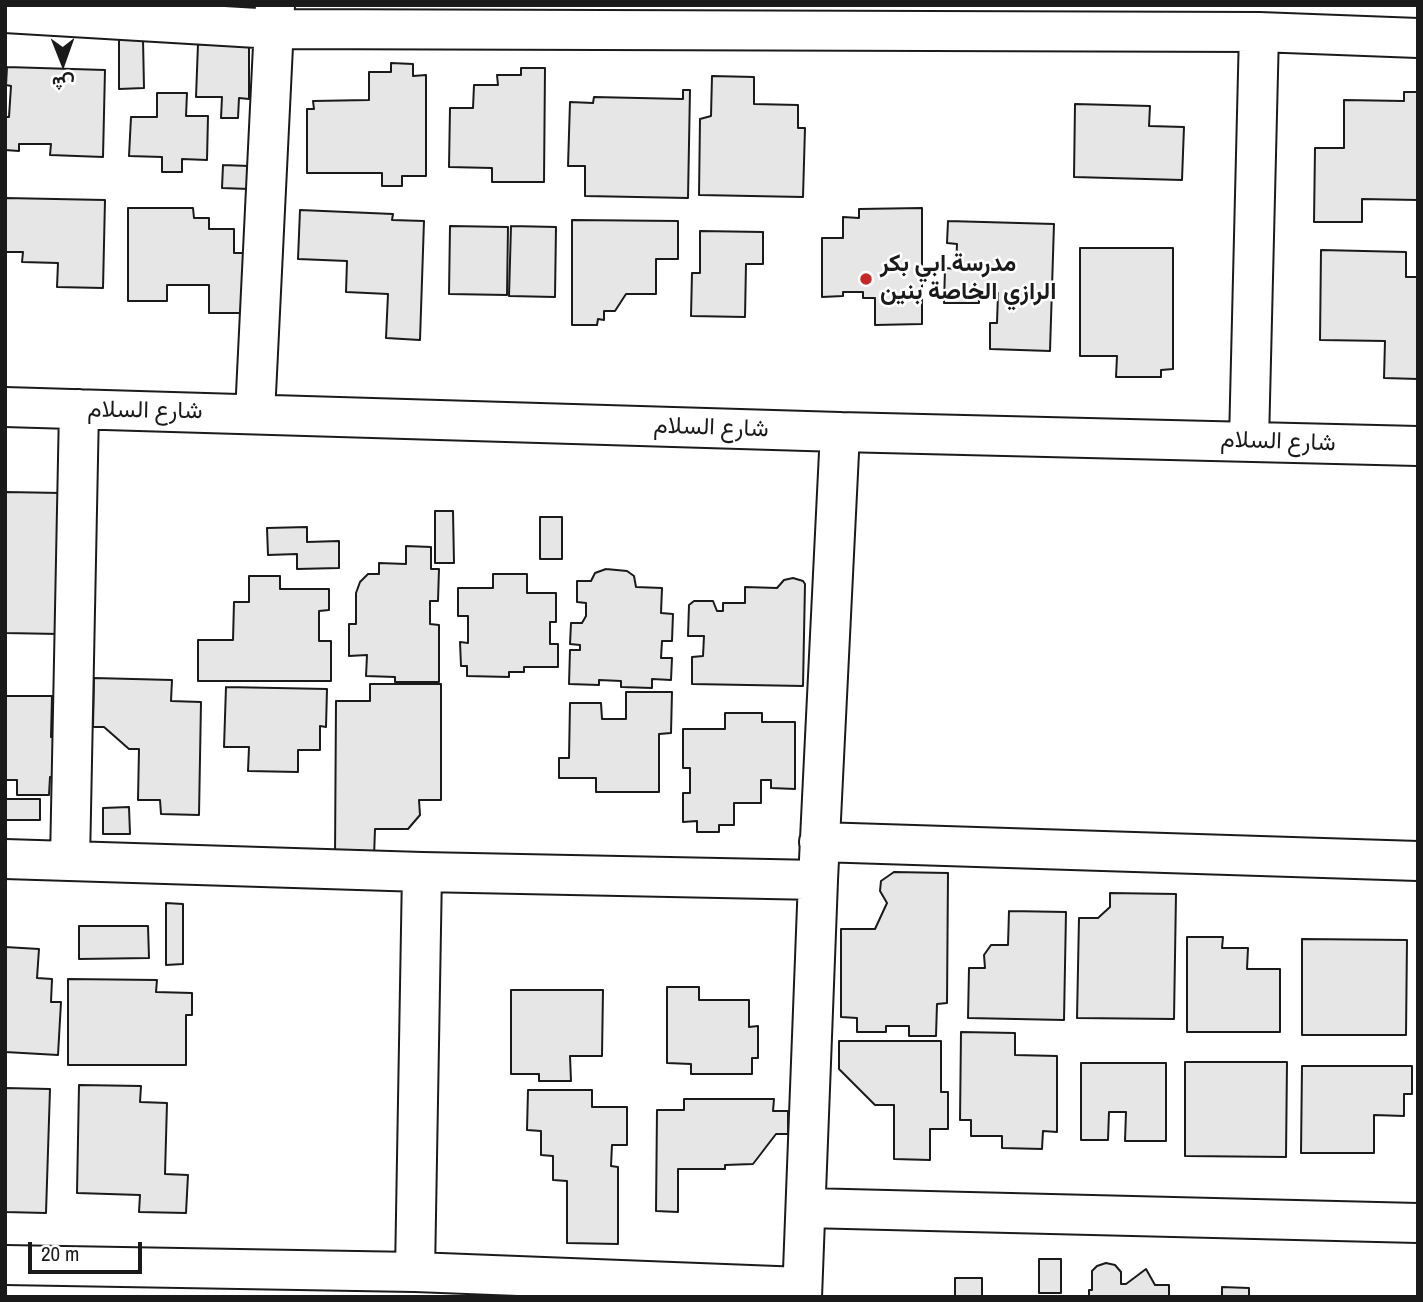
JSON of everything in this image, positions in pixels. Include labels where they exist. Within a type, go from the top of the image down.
[{"type":"street","points":[[5,13],[1259,32],[1418,38]]},
{"type":"street","points":[[255,414],[274,17]]},
{"type":"street","points":[[1249,441],[1259,32]]},
{"type":"street","name":"شارع السلام","points":[[5,407],[1418,446]]},
{"type":"street","points":[[70,861],[79,409]]},
{"type":"street","points":[[5,1265],[60,1282],[415,1272],[802,1292],[819,842],[840,432]]},
{"type":"street","points":[[819,842],[1418,861]]},
{"type":"street","points":[[5,859],[422,872],[818,880]]},
{"type":"street","points":[[415,1272],[422,872]]},
{"type":"street","points":[[806,1208],[1418,1223]]},
{"type":"building","points":[[119,39],[143,39],[144,88],[119,89]]},
{"type":"building","points":[[198,44],[249,46],[249,99],[239,98],[238,118],[221,118],[222,97],[196,97]]},
{"type":"building","points":[[391,63],[413,64],[413,76],[426,75],[426,176],[402,176],[402,186],[382,186],[382,173],[307,173],[307,109],[314,109],[313,101],[369,100],[369,72],[391,72]]},
{"type":"building","points":[[7,67],[105,70],[103,157],[50,155],[51,144],[19,144],[19,151],[5,150],[5,117],[9,117],[11,86],[6,85]]},
{"type":"building","points":[[521,68],[545,68],[544,182],[492,182],[492,168],[449,167],[450,108],[473,108],[474,85],[498,85],[497,75],[521,75]]},
{"type":"building","points":[[712,76],[754,77],[754,104],[798,105],[798,128],[805,128],[803,197],[699,195],[700,119],[711,116]]},
{"type":"building","points":[[683,90],[690,90],[688,198],[585,196],[585,166],[568,166],[570,102],[593,103],[594,97],[683,99]]},
{"type":"building","points":[[1404,92],[1418,92],[1418,200],[1362,199],[1362,222],[1314,222],[1315,148],[1344,148],[1344,100],[1404,101]]},
{"type":"building","points":[[157,93],[187,93],[186,116],[208,116],[207,160],[182,159],[182,172],[162,172],[162,157],[129,156],[131,117],[157,117]]},
{"type":"building","points":[[1075,104],[1150,106],[1149,126],[1184,127],[1182,180],[1074,177]]},
{"type":"building","points":[[223,165],[249,166],[249,189],[222,188]]},
{"type":"building","points":[[5,198],[105,200],[103,288],[57,287],[58,263],[22,262],[23,252],[5,252]]},
{"type":"building","points":[[128,208],[193,208],[194,218],[209,218],[209,229],[234,229],[234,253],[251,253],[250,313],[209,313],[209,285],[167,285],[167,301],[128,301]]},
{"type":"building","points":[[922,208],[922,324],[875,325],[875,298],[863,298],[863,292],[843,292],[843,296],[822,297],[822,238],[843,238],[843,217],[859,218],[859,209]]},
{"type":"building","points":[[300,210],[393,214],[392,220],[424,221],[420,340],[386,338],[388,294],[346,292],[347,261],[298,259]]},
{"type":"building","points":[[572,220],[678,221],[678,259],[656,259],[656,294],[626,294],[615,311],[604,311],[604,320],[598,319],[597,325],[572,325]]},
{"type":"building","points":[[948,221],[1054,224],[1050,351],[990,349],[990,323],[997,323],[998,293],[979,292],[979,303],[944,303],[945,268],[956,269],[957,244],[947,243]]},
{"type":"building","points":[[450,226],[508,227],[507,295],[449,294]]},
{"type":"building","points":[[511,226],[556,227],[555,297],[509,296]]},
{"type":"building","points":[[700,231],[763,232],[763,264],[746,264],[745,317],[691,316],[692,273],[700,273]]},
{"type":"building","points":[[1080,248],[1173,248],[1173,369],[1161,370],[1161,377],[1116,377],[1117,356],[1080,356]]},
{"type":"building","points":[[1321,250],[1406,252],[1406,277],[1418,277],[1418,379],[1384,378],[1385,341],[1320,340]]},
{"type":"building","points":[[5,492],[62,493],[59,634],[5,633]]},
{"type":"building","points":[[435,511],[453,511],[454,563],[435,563]]},
{"type":"building","points":[[540,517],[562,517],[562,559],[540,559]]},
{"type":"building","points":[[307,527],[307,542],[339,541],[339,568],[297,569],[297,554],[268,555],[267,528]]},
{"type":"building","points":[[406,546],[431,547],[431,569],[439,569],[438,601],[430,601],[430,624],[439,625],[439,682],[395,682],[395,677],[366,676],[367,655],[349,656],[349,624],[356,624],[356,593],[360,582],[368,574],[379,574],[379,563],[406,564]]},
{"type":"building","points":[[606,569],[627,571],[634,576],[636,587],[662,588],[661,613],[673,614],[672,641],[662,641],[661,658],[672,658],[671,680],[652,679],[652,688],[621,687],[621,681],[599,680],[599,685],[569,684],[570,650],[580,650],[580,645],[570,644],[571,623],[582,623],[586,616],[586,603],[577,602],[577,581],[591,581],[595,573]]},
{"type":"building","points":[[493,574],[527,574],[527,593],[556,593],[556,622],[550,622],[550,644],[558,644],[558,667],[524,667],[524,672],[509,672],[509,677],[467,676],[467,666],[461,666],[460,642],[468,643],[468,616],[458,616],[458,588],[493,588]]},
{"type":"building","points":[[249,576],[280,576],[280,589],[329,589],[329,610],[319,611],[319,641],[331,641],[331,681],[198,681],[198,640],[233,640],[234,602],[249,602]]},
{"type":"building","points":[[793,578],[805,584],[803,686],[692,684],[692,657],[703,656],[704,636],[688,636],[689,605],[694,601],[713,601],[717,611],[723,611],[723,603],[745,603],[745,587],[777,588],[784,580]]},
{"type":"building","points":[[94,678],[172,680],[171,701],[201,702],[199,815],[161,814],[160,800],[138,800],[139,749],[129,749],[104,727],[93,727]]},
{"type":"building","points":[[370,684],[441,684],[441,800],[419,800],[420,815],[408,829],[375,829],[374,857],[335,857],[336,701],[370,701]]},
{"type":"building","points":[[226,687],[327,689],[326,727],[320,726],[320,750],[298,750],[298,772],[248,771],[249,747],[224,747]]},
{"type":"building","points":[[626,692],[672,692],[671,733],[659,734],[659,792],[596,792],[596,778],[559,778],[559,758],[569,758],[570,703],[601,703],[602,719],[626,719]]},
{"type":"building","points":[[5,696],[52,696],[51,737],[59,736],[59,777],[50,777],[49,795],[17,795],[17,780],[5,780]]},
{"type":"building","points":[[725,713],[762,713],[762,722],[795,722],[795,789],[771,788],[771,780],[761,780],[761,803],[734,803],[734,825],[719,825],[719,832],[697,832],[697,821],[683,822],[683,793],[690,793],[690,768],[683,768],[683,729],[725,729]]},
{"type":"building","points":[[5,799],[40,799],[40,820],[5,820]]},
{"type":"building","points":[[129,807],[130,834],[103,834],[103,808]]},
{"type":"building","points":[[894,872],[948,873],[947,1003],[937,1004],[936,1036],[909,1036],[909,1026],[886,1026],[886,1032],[857,1032],[857,1018],[841,1017],[841,929],[875,929],[887,903],[880,891],[881,881]]},
{"type":"building","points":[[1110,893],[1176,894],[1174,1019],[1077,1018],[1079,918],[1098,918],[1110,907]]},
{"type":"building","points":[[166,903],[183,904],[183,964],[166,965]]},
{"type":"building","points":[[1009,911],[1066,912],[1064,1020],[968,1018],[969,968],[985,968],[984,955],[991,945],[1008,945]]},
{"type":"building","points":[[79,926],[148,926],[149,958],[79,959]]},
{"type":"building","points":[[1187,937],[1223,937],[1222,948],[1248,948],[1247,969],[1280,969],[1280,1032],[1187,1032]]},
{"type":"building","points":[[1302,939],[1407,940],[1406,1035],[1302,1035]]},
{"type":"building","points":[[5,947],[39,949],[37,978],[52,979],[51,1002],[61,1002],[58,1055],[5,1052]]},
{"type":"building","points":[[68,979],[157,980],[156,992],[192,993],[192,1015],[186,1015],[186,1065],[68,1065]]},
{"type":"building","points":[[667,987],[699,987],[699,1000],[749,1000],[749,1027],[758,1026],[758,1058],[752,1058],[752,1074],[691,1074],[691,1064],[667,1063]]},
{"type":"building","points":[[511,990],[603,990],[602,1056],[570,1056],[571,1081],[539,1081],[539,1074],[511,1074]]},
{"type":"building","points":[[961,1032],[1015,1033],[1015,1055],[1057,1056],[1057,1132],[1043,1131],[1042,1149],[1002,1148],[1002,1136],[971,1136],[971,1120],[960,1120]]},
{"type":"building","points":[[839,1041],[941,1041],[941,1092],[948,1092],[948,1129],[930,1129],[930,1160],[894,1159],[894,1105],[875,1105],[839,1069]]},
{"type":"building","points":[[1185,1062],[1287,1062],[1286,1157],[1185,1156]]},
{"type":"building","points":[[1081,1063],[1166,1063],[1166,1141],[1125,1141],[1126,1112],[1109,1112],[1108,1140],[1081,1140]]},
{"type":"building","points":[[1302,1066],[1412,1066],[1412,1094],[1404,1094],[1404,1116],[1374,1115],[1374,1153],[1301,1153]]},
{"type":"building","points":[[79,1085],[141,1086],[140,1102],[167,1103],[165,1174],[188,1175],[186,1213],[139,1212],[140,1195],[77,1193]]},
{"type":"building","points":[[5,1088],[50,1089],[46,1213],[5,1212]]},
{"type":"building","points":[[528,1090],[592,1090],[592,1107],[627,1107],[627,1145],[612,1145],[611,1166],[618,1167],[618,1244],[567,1243],[567,1181],[553,1180],[553,1156],[541,1155],[541,1131],[527,1130]]},
{"type":"building","points":[[684,1099],[774,1099],[773,1111],[788,1111],[788,1134],[776,1134],[753,1164],[725,1165],[725,1169],[678,1169],[678,1212],[656,1211],[657,1110],[684,1110]]},
{"type":"building","points":[[1039,1259],[1061,1259],[1061,1293],[1039,1293]]},
{"type":"building","points":[[1106,1263],[1115,1265],[1121,1272],[1121,1284],[1126,1284],[1146,1269],[1155,1285],[1169,1285],[1169,1297],[1089,1297],[1089,1290],[1092,1290],[1092,1271]]},
{"type":"building","points":[[955,1278],[982,1278],[982,1296],[1006,1297],[955,1297]]},
{"type":"building","points":[[1222,1287],[1249,1288],[1249,1297],[1222,1297]]},
{"type":"place","name":"مدرسة ابي بكر الرازي الخاصة بنين","points":[[866,279]]}]
